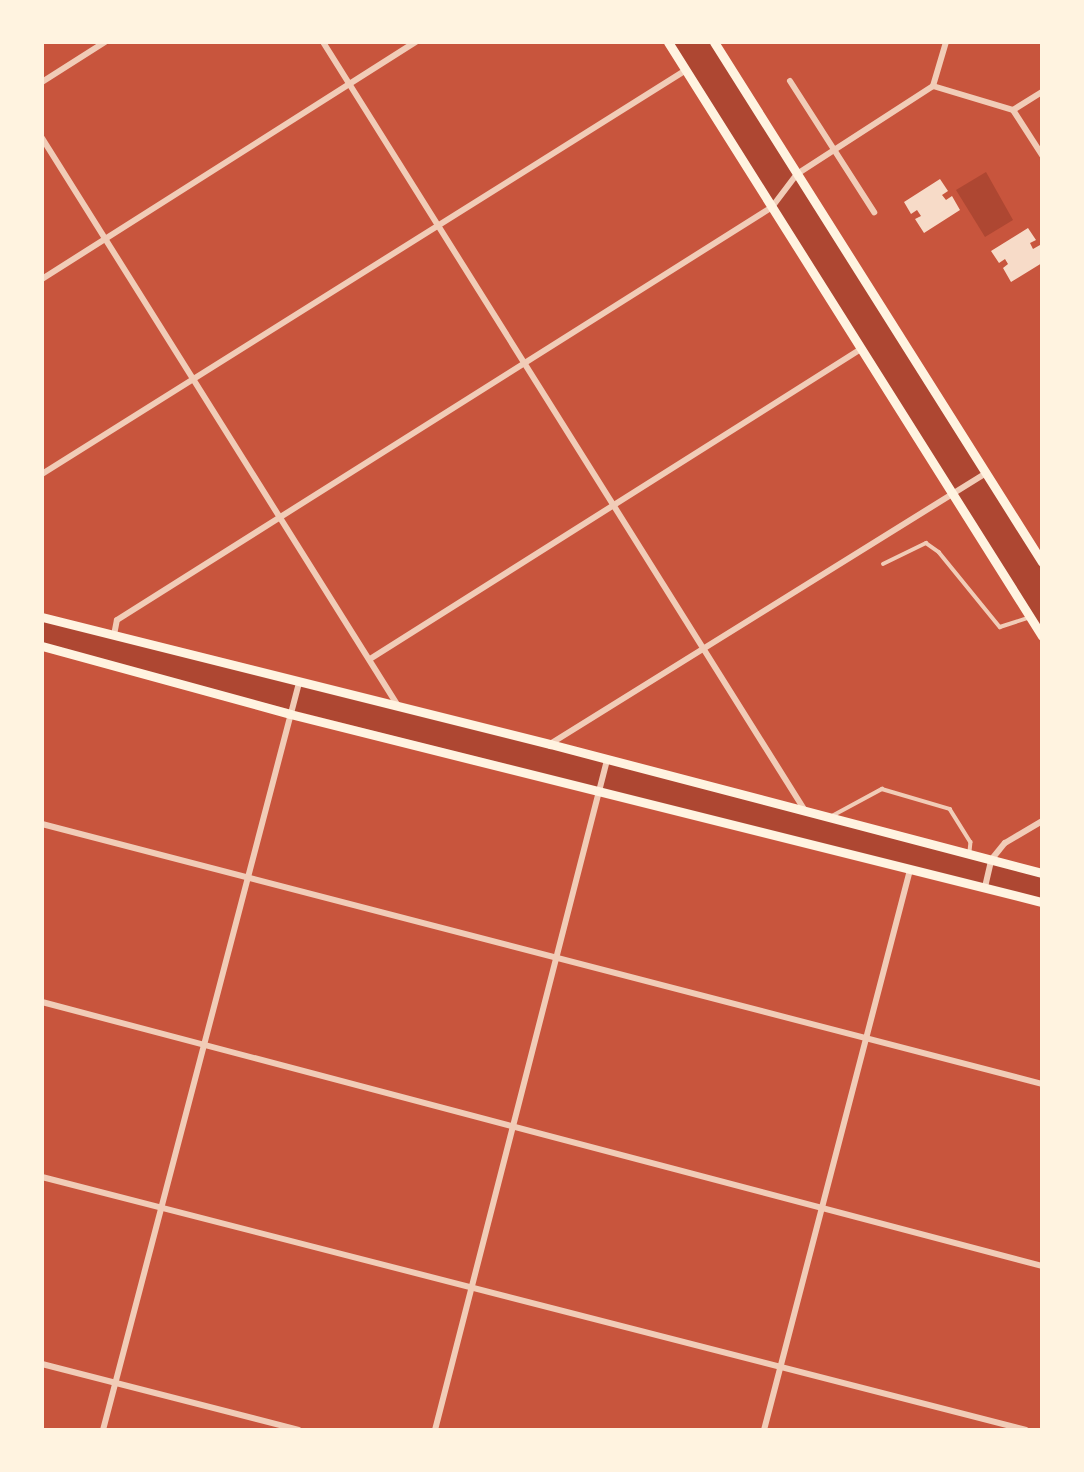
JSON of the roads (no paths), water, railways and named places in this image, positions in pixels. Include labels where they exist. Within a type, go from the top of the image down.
[{"type":"main road","points":[[668,42],[1042,636]]},
{"type":"main road","points":[[714,42],[1042,562]]},
{"type":"main road","points":[[42,617],[550,744],[1042,873]]},
{"type":"main road","points":[[42,646],[289,714],[1042,902]]},
{"type":"street","points":[[42,82],[105,42]]},
{"type":"street","points":[[323,42],[705,648],[803,809]]},
{"type":"street","points":[[42,279],[416,42]]},
{"type":"street","points":[[114,635],[117,620],[772,206],[797,174],[933,86],[946,42]]},
{"type":"street","points":[[42,474],[686,70]]},
{"type":"street","points":[[790,81],[874,212]]},
{"type":"street","points":[[933,86],[1013,110],[1042,155]]},
{"type":"street","points":[[1013,110],[1042,92]]},
{"type":"street","points":[[42,138],[399,707]]},
{"type":"street","points":[[370,659],[862,349]]},
{"type":"street","points":[[550,744],[986,473]]},
{"type":"street","points":[[103,1430],[299,683]]},
{"type":"street","points":[[435,1430],[607,760]]},
{"type":"street","points":[[985,887],[991,860],[1005,843],[1042,821]]},
{"type":"street","points":[[42,824],[1042,1084]]},
{"type":"street","points":[[764,1430],[910,870]]},
{"type":"street","points":[[42,1002],[205,1042],[1042,1266]]},
{"type":"street","points":[[42,1178],[1026,1430]]},
{"type":"street","points":[[42,1364],[299,1430]]},
{"type":"lane","points":[[883,564],[926,543],[939,552],[1000,627],[1030,617]]},
{"type":"lane","points":[[831,817],[882,789],[950,808],[971,842],[969,854]]}]
